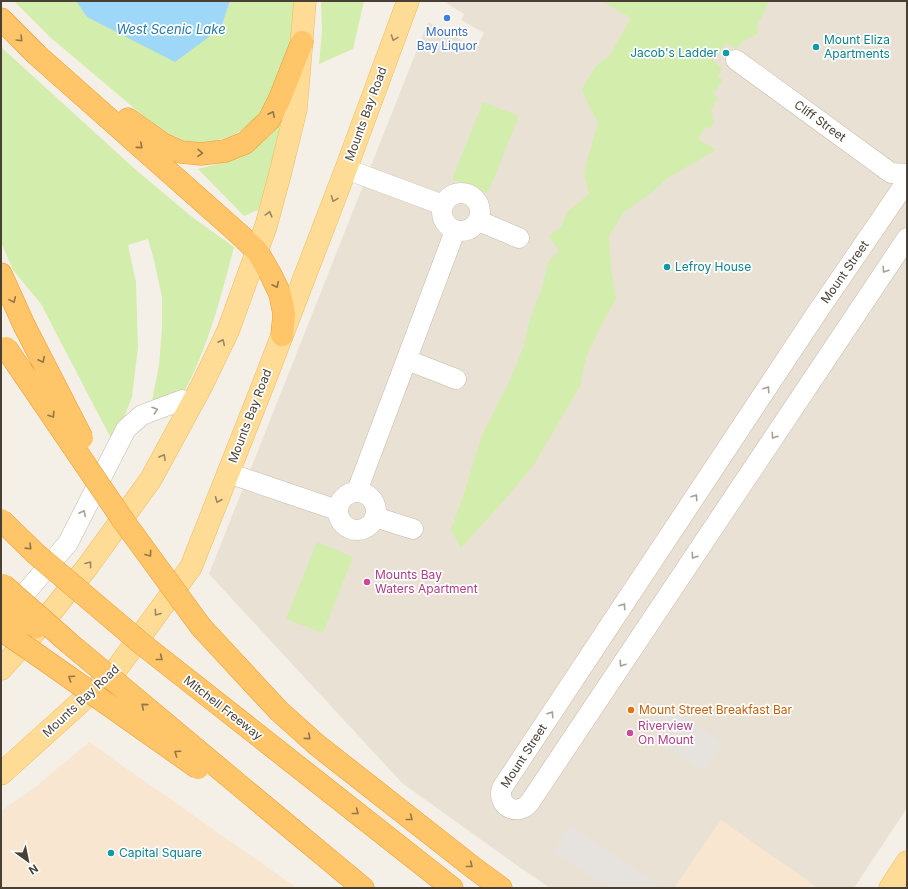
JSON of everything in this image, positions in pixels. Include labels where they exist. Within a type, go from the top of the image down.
[{"type":"highway","points":[[1,19],[37,55],[239,234],[257,252],[271,275],[280,294],[284,314],[282,335]]},
{"type":"highway","points":[[37,55],[163,144],[181,152],[201,154],[225,151],[245,143],[269,120],[280,98],[302,42]]},
{"type":"highway","points":[[1,274],[24,326],[126,523]]},
{"type":"highway","points":[[3,344],[126,523],[201,626],[276,715],[326,788]]},
{"type":"highway","name":"Mitchell Freeway","points":[[1,520],[36,554],[142,644],[452,888]]},
{"type":"highway","points":[[1,584],[224,780],[363,888]]},
{"type":"highway","points":[[1,608],[68,643]]},
{"type":"highway","points":[[1,630],[224,780]]},
{"type":"highway","points":[[276,715],[317,744],[357,777],[501,888]]},
{"type":"main road","points":[[1,669],[40,626],[83,572],[151,479],[191,405],[228,331],[266,226],[296,109],[305,1]]},
{"type":"main road","name":"Mounts Bay Road","points":[[1,774],[115,671],[191,567],[346,169],[408,1]]},
{"type":"main road","points":[[890,888],[907,862]]},
{"type":"street","name":"Cliff Street","points":[[736,60],[891,173],[907,181]]},
{"type":"street","points":[[346,169],[443,205]]},
{"type":"street","name":"Mount Street","points":[[907,181],[816,314],[502,788],[501,796],[503,802],[511,809],[518,810],[528,805],[907,238]]},
{"type":"street","points":[[462,193],[472,196],[478,201],[481,212],[480,219],[475,227],[467,231],[455,231],[446,225],[441,212],[443,205],[451,195],[462,193]]},
{"type":"street","points":[[479,221],[519,238]]},
{"type":"street","points":[[357,491],[455,231]]},
{"type":"street","points":[[407,360],[456,379]]},
{"type":"street","points":[[785,361],[812,380]]},
{"type":"street","points":[[1,622],[68,543],[126,429],[142,415],[182,400],[191,405]]},
{"type":"street","points":[[228,473],[337,510]]},
{"type":"street","points":[[357,491],[368,494],[373,500],[376,510],[375,517],[370,525],[362,530],[351,530],[341,523],[337,510],[338,503],[346,494],[357,491]]},
{"type":"street","points":[[375,517],[413,529]]},
{"type":"street","points":[[680,520],[707,537]]},
{"type":"shaded area","points":[[443,1],[907,1],[907,808],[854,888],[550,888],[402,783],[209,574],[428,22],[476,48],[484,33],[461,20],[464,14]]},
{"type":"shaded area","points":[[661,701],[723,743],[703,771],[660,742],[667,732],[649,720]]},
{"type":"shaded area","name":"Capital Square","points":[[89,742],[297,888],[1,888],[1,811],[30,791]]},
{"type":"shaded area","points":[[721,820],[818,888],[674,888]]},
{"type":"shaded area","points":[[570,825],[663,888],[610,888],[554,851]]},
{"type":"green space","points":[[14,1],[76,1],[87,17],[221,28],[230,1],[296,1],[289,57],[272,96],[253,123],[234,135],[209,143],[188,142],[160,130],[51,38]]},
{"type":"green space","points":[[321,1],[364,1],[353,49],[319,64],[322,30]]},
{"type":"green space","points":[[601,1],[770,1],[757,25],[758,34],[748,38],[736,49],[726,43],[713,61],[723,69],[717,76],[723,80],[713,94],[718,98],[712,109],[714,122],[711,128],[706,127],[698,139],[716,150],[668,178],[651,193],[624,212],[609,236],[611,268],[616,299],[586,357],[580,386],[535,463],[509,495],[461,548],[451,530],[482,435],[509,382],[523,348],[530,319],[542,288],[548,262],[559,251],[549,236],[562,226],[566,213],[589,194],[584,172],[598,122],[589,107],[582,89],[596,66],[610,55],[631,18]]},
{"type":"green space","points":[[1,47],[136,170],[192,217],[234,247],[219,303],[207,340],[192,377],[183,394],[152,401],[159,365],[162,329],[162,297],[148,239],[128,245],[136,282],[138,347],[132,397],[114,443],[41,304],[13,270],[1,242]]},
{"type":"green space","points":[[483,102],[519,116],[488,193],[452,179]]},
{"type":"green space","points":[[288,109],[273,165],[258,210],[244,216],[198,169],[229,161]]},
{"type":"green space","points":[[317,542],[353,557],[323,633],[286,619]]},
{"type":"water","name":"West Scenic Lake","points":[[76,1],[230,1],[221,28],[175,62],[87,17]]},
{"type":"place","name":"Mounts Bay Liquor","points":[[447,18]]},
{"type":"place","name":"Mount Eliza Apartments","points":[[816,47]]},
{"type":"place","name":"Jacob's Ladder","points":[[726,53]]},
{"type":"place","name":"Lefroy House","points":[[667,267]]},
{"type":"place","name":"Mounts Bay Waters Apartment","points":[[367,582]]},
{"type":"place","name":"Mount Street Breakfast Bar","points":[[631,710]]},
{"type":"place","name":"Riverview On Mount","points":[[630,733]]},
{"type":"place","name":"Capital Square","points":[[111,853]]}]
